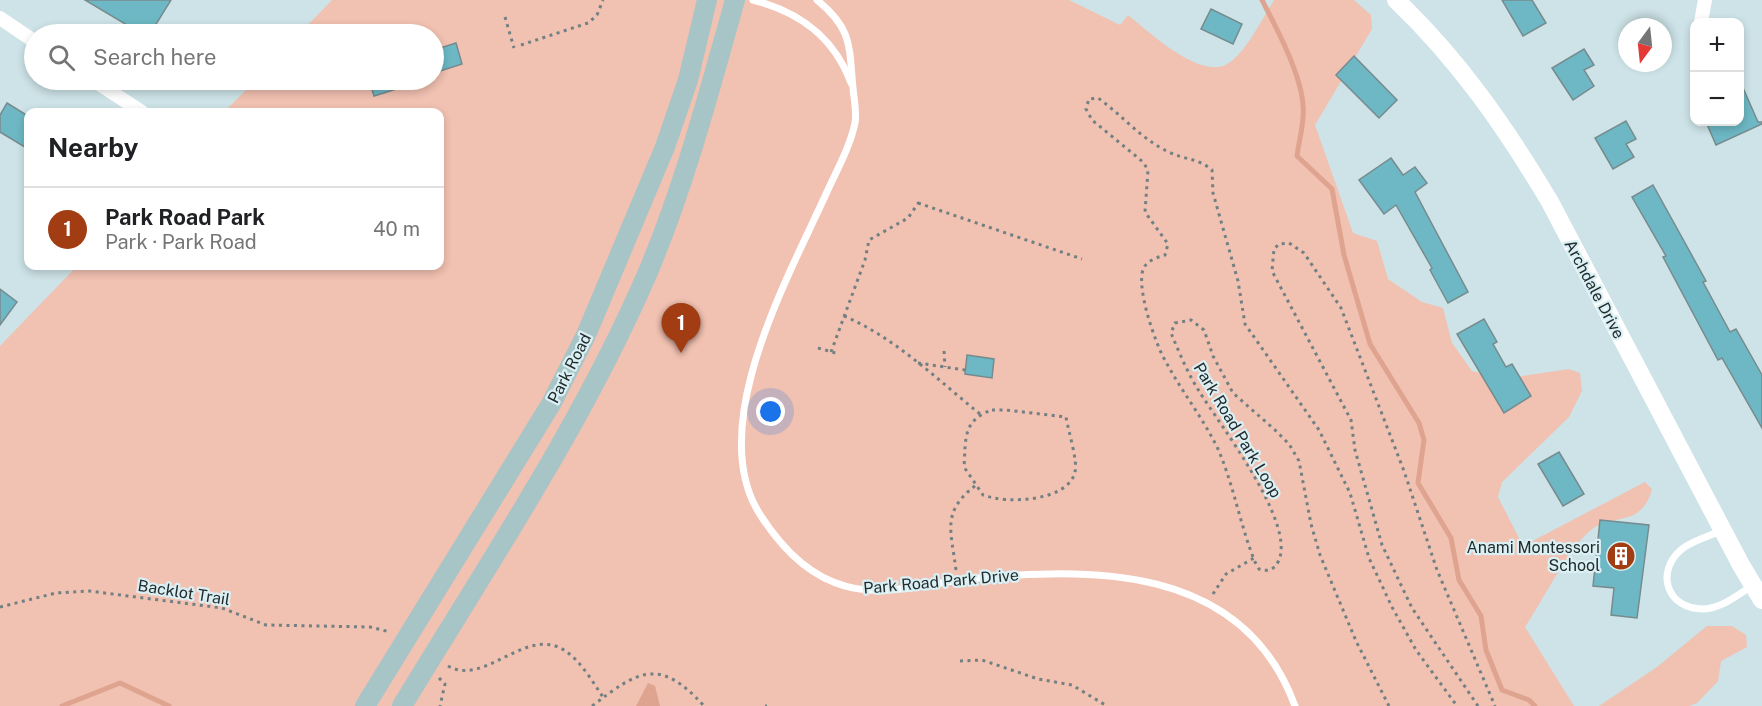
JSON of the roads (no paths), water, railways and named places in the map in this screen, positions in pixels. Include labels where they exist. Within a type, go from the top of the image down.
[{"type":"main road","name":"Park Road","points":[[365,706],[551,404],[586,335],[665,147],[688,80],[707,0]]},
{"type":"main road","name":"Park Road","points":[[402,706],[572,426],[617,339],[648,270],[693,150],[735,0]]},
{"type":"street","name":"Archdale Drive","points":[[1396,0],[1459,67],[1498,118],[1521,153],[1758,592]]},
{"type":"street","points":[[1702,18],[1705,0]]},
{"type":"street","points":[[0,18],[24,34]]},
{"type":"street","points":[[108,90],[136,108]]},
{"type":"lane","name":"Park Road Park Drive","points":[[753,0],[787,11],[819,32],[843,63],[853,88]]},
{"type":"lane","name":"Park Road Park Drive","points":[[816,0],[832,14],[847,37],[853,59],[856,119],[854,129],[779,297],[746,394],[740,432],[745,477],[759,514],[785,548],[803,564],[831,581],[853,588],[872,589],[1034,573],[1093,575],[1165,587],[1208,602],[1234,618],[1268,652],[1295,706]]},
{"type":"lane","points":[[1723,530],[1683,548],[1673,558],[1667,582],[1671,596],[1687,608],[1705,609],[1758,592]]},
{"type":"waterway","points":[[1262,0],[1298,79],[1303,117],[1297,156],[1332,189],[1344,255],[1370,344],[1419,423],[1424,440],[1418,483],[1451,538],[1459,580],[1481,616],[1486,650],[1502,690],[1529,700],[1535,706]]},
{"type":"waterway","points":[[62,706],[120,683],[169,706]]},
{"type":"place","name":"Park Road Park","points":[[681,353]]},
{"type":"place","name":"Anami Montessori School","points":[[1621,556]]}]
